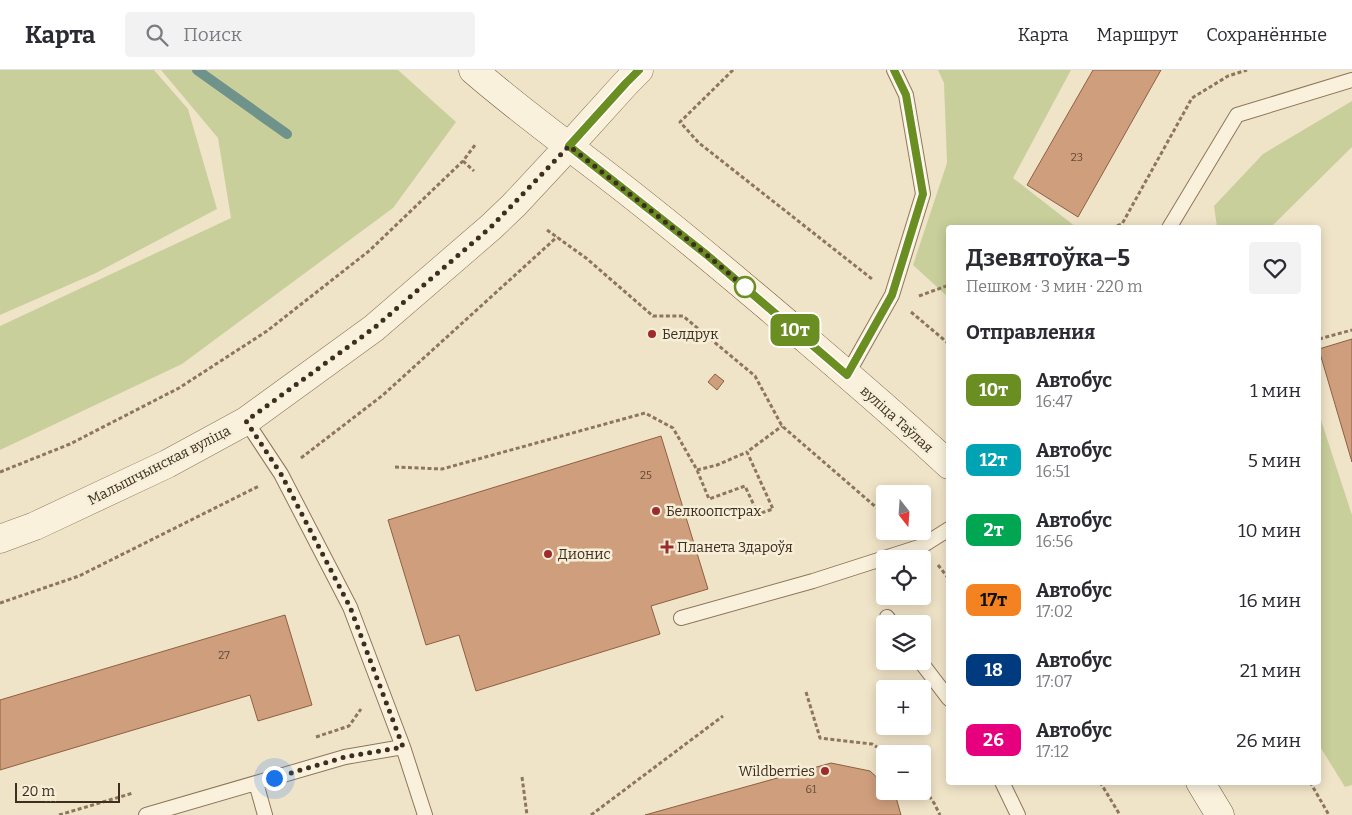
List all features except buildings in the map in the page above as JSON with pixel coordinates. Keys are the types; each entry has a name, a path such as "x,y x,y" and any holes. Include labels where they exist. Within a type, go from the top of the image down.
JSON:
{"street":[{"name":"вуліца Таўлая","path":"473,70 510,102 707,255 946,462"},
{"name":"Малышчынская вуліца","path":"0,539 36,526 167,464 246,421 374,328 491,227 639,70"},
{"path":"1202,785 1220,815"}],"lane":[{"path":"847,375 896,299 923,194 906,95 894,70"},
{"path":"1171,225 1237,115 1352,80"},
{"path":"246,421 281,474 350,607 403,747 425,815"},
{"path":"681,618 813,581 922,546 946,531"},
{"path":"927,670 946,695"},
{"path":"146,815 345,757 403,747"},
{"path":"256,783 265,815"},
{"path":"1003,785 1018,815"}],"path":[{"path":"733,70 680,122 699,143 896,299 946,341"},
{"path":"1119,225 1122,224 1192,98 1228,76 1247,70"},
{"path":"0,472 70,444 179,388 267,331 369,251 462,161 474,145"},
{"path":"462,161 474,171"},
{"path":"547,230 586,258 653,316 683,316 755,376 782,426 876,507"},
{"path":"896,299 946,286"},
{"path":"1321,338 1352,330"},
{"path":"395,467 442,469 645,413 673,428 697,470 709,499 745,486 758,514 773,509 747,452"},
{"path":"697,470 717,465 747,452 782,426"},
{"path":"257,487 261,495"},
{"path":"806,692 820,738 872,744 876,746"},
{"path":"311,738 349,726 362,706"},
{"path":"591,815 724,716"},
{"path":"522,777 526,815"},
{"path":"1102,785 1120,815"},
{"path":"1312,785 1329,815"},
{"path":"59,815 134,792"},
{"path":"931,800 940,815"}],"green space":[{"path":"0,70 154,70 188,109 217,209 96,273 0,315"},
{"path":"161,70 398,70 456,122 393,208 182,364 0,450 0,326 231,218 218,138"},
{"path":"938,70 1071,70 1013,178 1073,225 946,225 946,295 913,265 947,163 944,83"},
{"path":"1352,101 1352,147 1273,225 1217,225 1214,206 1263,154"},
{"path":"1321,420 1352,515 1352,785 1345,787 1321,748"}],"waterway":[{"path":"197,70 287,134"}],"bus line":[{"name":"10т","path":"639,70 569,146 707,255 847,375 892,295 923,194 906,95 894,70"}],"place":[{"name":"Белдрук","path":"652,334"},
{"name":"Белкоопстрах","path":"656,511"},
{"name":"Планета Здароўя","path":"667,547"},
{"name":"Дионис","path":"548,554"},
{"name":"Wildberries","path":"825,771"}],"route":[{"path":"274,778 345,757 403,747 350,607 281,474 246,421 374,328 491,227 569,146 747,289 745,287"}]}
